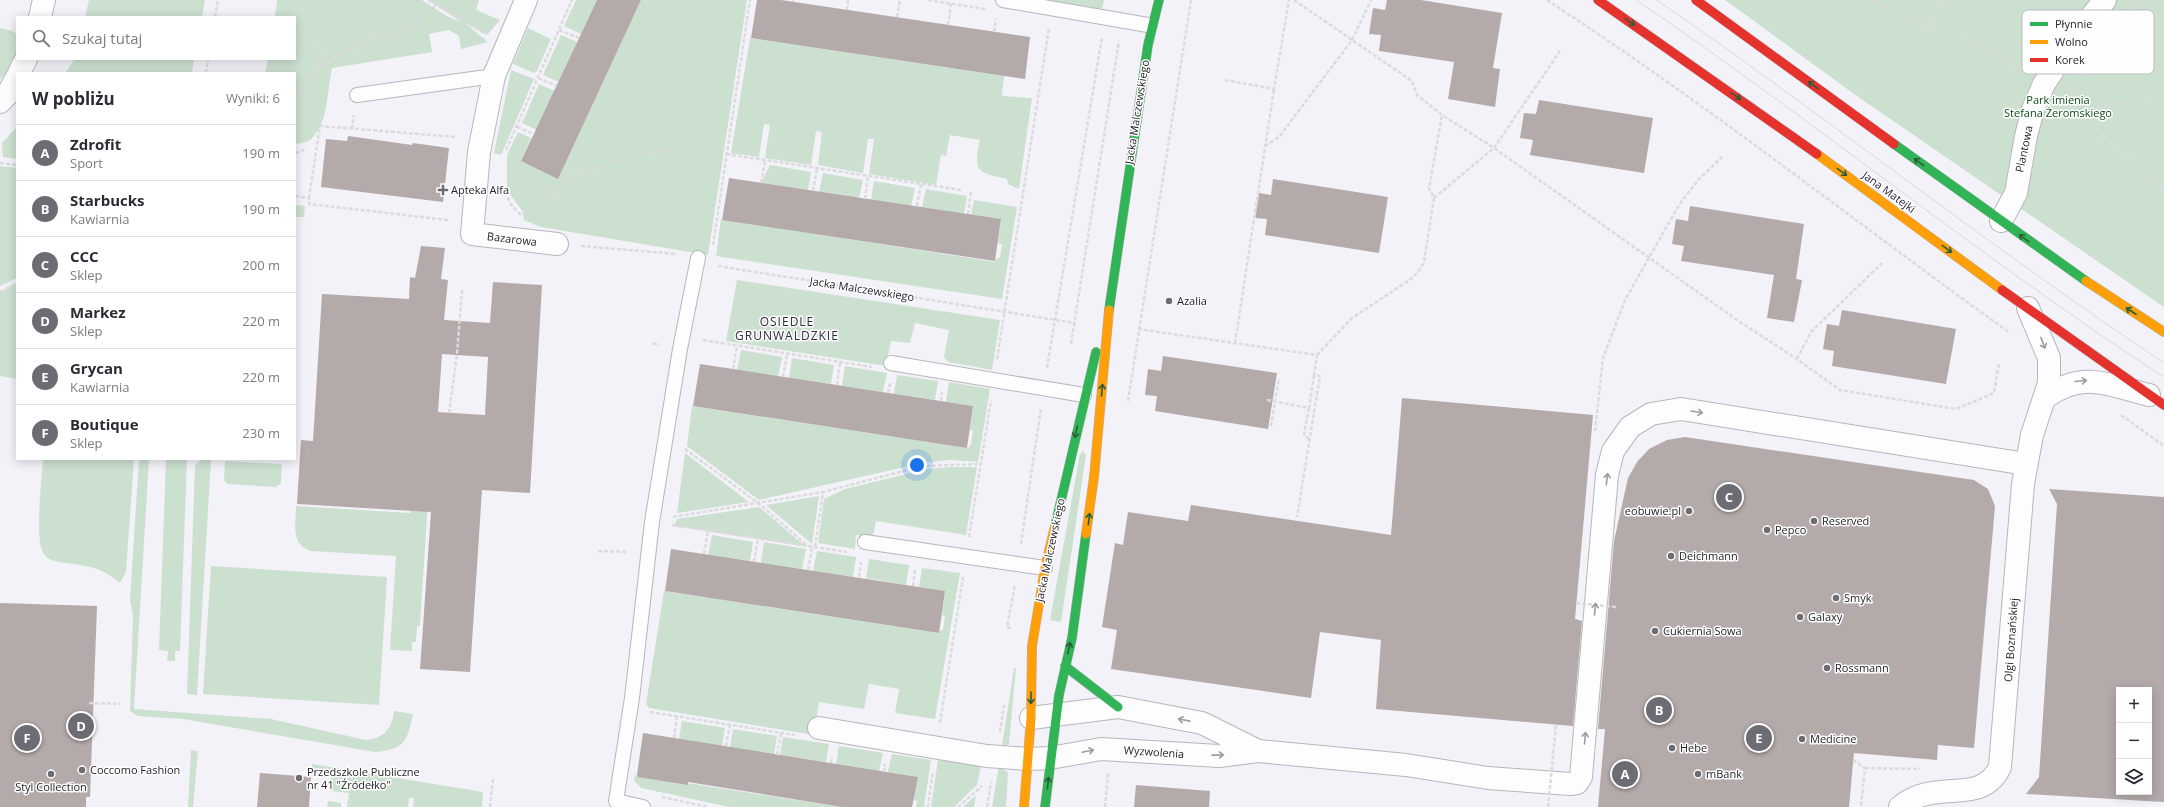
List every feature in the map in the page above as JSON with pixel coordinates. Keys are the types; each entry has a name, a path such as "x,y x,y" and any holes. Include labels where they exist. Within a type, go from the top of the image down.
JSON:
{"street":[{"path":"40,16 44,0"},
{"name":"Bazarowa","path":"526,0 494,76 479,152 472,234 557,244"},
{"name":"Jacka Malczewskiego","path":"1148,44 1149,0"},
{"name":"Jacka Malczewskiego","path":"1045,807 1056,714 1072,638 1093,484 1110,299 1148,44 1159,0"},
{"name":"Jana Matejki","path":"1598,0 1762,114 2157,400"},
{"path":"1696,0 2063,266 2164,332"},
{"name":"Plantowa","path":"2097,10 2105,0"},
{"path":"20,72 26,60"},
{"name":"Plantowa","path":"2001,221 2016,193 2026,136 2033,108 2044,84 2051,74"},
{"path":"0,102 7,95 16,79"},
{"name":"Jacka Malczewskiego","path":"1024,807 1031,718 1032,646 1045,568 1084,395 1110,299"},
{"name":"Olgi Boznańskiej","path":"1900,807 1907,801 1975,798 1986,792 1993,785 2000,767 2026,464 2032,435 2049,383 2048,358 2028,308"},
{"path":"2046,396 2065,384 2084,381 2102,383 2157,400"},
{"path":"1031,718 1118,707 1202,723 1258,751 1406,764 1488,778 1570,784 1577,783 1581,777 1607,475 1613,451 1630,427 1651,414 1681,409 2026,464"},
{"path":"1065,666 1118,707"},
{"name":"Wyzwolenia","path":"819,728 987,756 1028,759 1050,758 1101,749 1220,756 1258,751"}],"lane":[{"path":"1000,6 1052,10 1148,25"},
{"path":"356,95 494,76"},
{"path":"643,807 616,801 632,698 648,553 679,356 698,258"},
{"path":"891,363 1084,395"},
{"path":"864,548 966,556 1045,568"}],"path":[{"path":"215,16 218,0"},
{"path":"296,99 316,69 330,0"},
{"path":"428,0 459,20 507,44"},
{"path":"479,152 504,155 572,0"},
{"path":"750,0 726,154 961,190"},
{"path":"847,10 848,0"},
{"path":"897,17 900,0"},
{"path":"1150,251 1191,0"},
{"path":"1236,343 1265,146 1289,0"},
{"path":"1294,0 1412,81 1416,95 1442,115 1494,148 1740,322 1797,359 1840,390 1956,410 1994,393 1999,363"},
{"path":"1265,146 1279,137 1352,40 1371,0"},
{"path":"1547,0 1743,135 1895,251 2014,336"},
{"path":"1930,25 1942,0"},
{"path":"2131,10 2140,0"},
{"path":"948,25 951,4"},
{"path":"316,69 344,52 410,26 436,5"},
{"path":"994,32 1000,6"},
{"path":"928,807 980,464 1052,10"},
{"path":"1007,627 1018,564 1044,388 1105,18"},
{"path":"559,30 579,38"},
{"path":"1434,198 1494,148 1560,51"},
{"path":"206,72 208,60"},
{"path":"2065,101 2083,74"},
{"path":"538,78 557,86"},
{"path":"1225,80 1274,89"},
{"path":"2078,114 2142,97 2164,87"},
{"path":"1310,441 1304,434 1317,355 1352,318 1411,280 1424,262 1434,198 1429,189 1442,115"},
{"path":"454,221 309,204 309,198 320,126 461,138"},
{"path":"517,127 534,134"},
{"path":"502,182 502,189 512,206 520,215 581,171 654,151 678,148"},
{"path":"296,152 306,149"},
{"path":"1603,358 1624,300 1678,205 1699,179 1722,157"},
{"path":"761,183 766,160"},
{"path":"0,163 16,165"},
{"path":"813,191 817,168"},
{"path":"865,199 868,176"},
{"path":"917,206 920,184"},
{"path":"968,214 972,192"},
{"path":"296,196 309,198"},
{"path":"557,244 673,254"},
{"name":"Jacka Malczewskiego","path":"698,258 709,265 1075,323"},
{"path":"1797,359 1811,332 1882,263"},
{"path":"0,292 16,284"},
{"path":"450,413 457,354 462,290"},
{"path":"1138,329 1317,355"},
{"path":"703,340 890,370 891,363"},
{"path":"733,369 737,346"},
{"path":"783,377 787,354"},
{"path":"836,385 840,362"},
{"path":"1297,517 1320,376 1314,375"},
{"path":"1271,426 1279,378"},
{"path":"1267,400 1309,408"},
{"path":"2115,411 2164,446"},
{"path":"682,447 758,503 812,547"},
{"path":"671,517 823,492 923,466 980,464"},
{"path":"808,570 823,492"},
{"path":"674,526 812,547 864,548 859,578"},
{"path":"704,554 708,531"},
{"path":"754,562 758,539"},
{"path":"598,551 648,553"},
{"path":"913,586 916,563"},
{"path":"1576,603 1616,607"},
{"path":"89,703 120,704"},
{"path":"649,712 796,735"},
{"path":"674,738 677,716"},
{"path":"726,746 730,725"},
{"path":"1548,807 1556,725"},
{"path":"777,755 781,733"},
{"path":"1853,760 1865,768 1924,769"},
{"path":"1861,807 1865,768"},
{"path":"490,807 493,779"},
{"path":"958,807 982,786"},
{"path":"656,796 708,807"}],"green space":[{"path":"89,0 205,0 202,16 85,16"},
{"path":"277,0 422,0 445,15 463,23 428,0 479,0 476,10 500,20 487,35 465,23 488,42 461,49 459,36 449,30 429,34 432,52 332,68 326,106 321,125 309,141 296,144 296,72 265,72 268,60 296,60 296,16 275,16"},
{"path":"576,0 597,0 581,34 564,26"},
{"path":"641,0 747,0 708,255 541,227 524,220 523,212 507,190 507,155 518,132 531,138 521,161 558,178"},
{"path":"1047,0 1104,0 1102,9"},
{"name":"Park imienia Stefana Żeromskiego","path":"1725,0 2164,0 2164,307 1854,94"},
{"path":"0,28 16,33 16,54 9,69 0,80"},
{"path":"528,28 551,39 537,71 534,73 513,64"},
{"path":"561,35 577,42 559,82 543,75"},
{"path":"750,38 1004,76 1002,96 1032,98 1019,189 1008,184 1007,179 989,175 980,169 977,158 980,140 950,135 946,156 941,155 936,185 869,174 874,139 868,139 863,173 818,165 822,132 816,131 811,165 765,158 770,125 764,124 759,157 731,153"},
{"path":"74,60 194,60 192,72 66,72"},
{"path":"511,70 534,79 501,155 494,153"},
{"path":"539,84 555,91 537,130 522,123"},
{"path":"16,128 16,159 3,157 2,143"},
{"path":"770,165 811,172 808,190 761,183"},
{"path":"0,166 16,168 16,278 0,286"},
{"path":"823,173 863,180 859,198 819,192"},
{"path":"874,181 915,188 911,206 871,200"},
{"path":"926,189 967,196 964,214 922,207"},
{"path":"974,200 1017,207 1002,299 716,256 721,219 995,262 997,258 1000,258 1002,244 998,243 1001,220 971,215"},
{"path":"296,205 305,206 304,217 296,217"},
{"path":"737,280 1000,320 992,370 948,362 944,357 949,330 915,323 910,343 891,341 886,366 726,341"},
{"path":"16,284 16,379 0,376 0,292"},
{"path":"741,350 782,357 778,376 737,370"},
{"path":"792,358 834,365 831,384 789,378"},
{"path":"845,366 887,373 883,392 842,386"},
{"path":"897,375 938,381 935,400 894,394"},
{"path":"949,382 990,389 978,462 950,460 923,463 759,500 687,446 692,406 968,448 971,445 973,431 970,430 973,406 946,402"},
{"path":"1083,451 1086,455 1061,622 1050,620 1080,454"},
{"path":"685,453 749,502 677,513"},
{"path":"43,460 134,460 126,572 120,583 101,570 88,566 54,561 44,554 39,536"},
{"path":"139,460 149,460 134,709 271,719 366,740 378,737 386,732 391,723 394,711 413,714 406,738 399,746 393,749 375,752 183,719 138,716 130,711 133,616 130,600"},
{"path":"166,460 187,460 180,651 175,651 175,661 167,661 168,651 159,650"},
{"path":"201,460 211,460 197,695 187,694 195,465"},
{"path":"225,461 282,464 281,483 276,487 227,484 224,480"},
{"path":"977,467 966,535 876,521 873,537 856,535 855,549 818,543 824,499 845,489 927,469"},
{"path":"819,496 812,544 766,505"},
{"path":"411,500 428,501 420,626 417,626 416,642 412,642 412,651 390,650 396,556 311,551 304,548 297,539 295,527 296,506 410,513"},
{"path":"759,507 805,546 674,526 677,519"},
{"path":"712,535 753,542 750,561 708,555"},
{"path":"764,542 806,549 802,569 761,563"},
{"path":"817,551 856,557 853,577 813,571"},
{"path":"869,559 909,565 906,585 866,578"},
{"path":"211,566 387,577 379,705 203,694"},
{"path":"922,568 960,573 935,719 895,713 899,689 869,684 864,709 819,702 814,735 649,708 646,704 664,591 939,633 940,630 943,630 945,616 942,615 945,591 919,587"},
{"path":"1014,668 1016,668 1009,744 1001,752"},
{"path":"682,721 725,728 722,746 679,739"},
{"path":"733,729 777,736 774,754 730,747"},
{"path":"783,737 829,744 826,762 780,755"},
{"path":"839,746 883,753 879,771 836,764"},
{"path":"191,750 198,751 193,807 188,807"},
{"path":"892,754 931,760 924,807 916,807 917,801 913,800 917,777 888,772"},
{"path":"938,760 981,766 977,785 954,807 931,807"},
{"path":"312,764 483,792 482,807 413,807 414,798 409,798 408,807 347,807 349,793 330,791 331,776 312,774"},
{"path":"999,765 1008,773 1006,807 992,807"},
{"path":"635,775 842,807 729,807 641,788 634,780"},
{"path":"976,795 974,807 963,807"},
{"path":"328,801 341,803 341,807 327,807"}],"building":[{"path":"597,0 641,0 558,179 521,161"},
{"path":"757,0 781,0 1030,37 1025,79 751,38"},
{"path":"1387,0 1421,0 1502,13 1493,68 1500,69 1495,107 1448,99 1454,62 1379,51 1381,35 1369,34 1373,8 1385,10"},
{"path":"1539,100 1653,118 1644,173 1530,155 1533,140 1520,138 1524,113 1536,114"},
{"path":"348,136 412,145 413,143 449,148 443,202 321,187 326,139 347,141"},
{"path":"729,178 1001,219 995,261 722,220"},
{"path":"1273,179 1388,197 1379,253 1265,235 1267,219 1255,218 1259,193 1271,195"},
{"path":"1690,206 1804,224 1796,279 1802,280 1794,322 1767,318 1774,275 1681,261 1684,246 1672,244 1676,219 1688,221"},
{"path":"421,246 445,248 441,279 448,280 444,320 490,323 493,282 542,285 530,493 482,490 470,672 420,669 431,512 297,504 301,440 313,441 322,294 409,299 410,277 415,278","holes":["442,354 488,357 485,415 438,412"]},
{"path":"1842,310 1956,329 1946,384 1832,366 1834,351 1823,349 1827,324 1839,326"},
{"path":"1163,356 1277,373 1268,429 1155,411 1157,396 1145,395 1148,369 1161,371"},
{"path":"700,364 973,406 967,448 693,406"},
{"path":"1402,398 1593,415 1575,619 1582,621 1573,726 1376,709 1381,640 1320,632 1311,698 1111,669 1117,630 1102,627 1115,543 1123,545 1128,512 1188,521 1191,505 1391,535"},
{"name":"Galaxy","path":"1685,437 1974,480 1988,489 1995,506 1974,748 1938,745 1937,760 1854,753 1849,807 1598,807 1605,729 1598,729 1614,541 1628,478 1637,462 1649,449 1667,440"},
{"path":"2049,489 2164,497 2164,802 2026,794 2039,777 2057,504"},
{"path":"671,549 945,591 939,633 665,591"},
{"path":"0,603 97,606 90,797 86,797 86,807 0,807"},
{"path":"643,733 918,777 912,807 842,807 688,782 688,785 638,777 637,775"},
{"path":"260,773 311,777 309,807 257,807"},
{"path":"1136,785 1210,791 1209,807 1134,807"}],"tram line":[{"path":"1636,0 1703,46 2030,286 2164,377"},
{"path":"1657,0 1784,90 1973,229 2164,363"}],"traffic: fast":[{"path":"1109,310 1148,45 1159,0"},
{"path":"1894,144 2086,281"},
{"path":"1055,526 1096,352"},
{"path":"1045,807 1059,695 1072,638 1086,534"},
{"path":"1065,666 1118,707"}],"traffic: slow":[{"path":"1817,154 2002,290"},
{"path":"2086,281 2164,332"},
{"path":"1086,534 1094,477 1109,310"},
{"path":"1024,807 1031,718 1032,646 1045,568 1055,526"}],"traffic: jam":[{"path":"1598,0 1817,154"},
{"path":"1696,0 1894,144"},
{"path":"2002,290 2164,405"}],"place":[{"name":"Apteka Alfa","path":"443,190"},
{"name":"Azalia","path":"1169,301"},
{"name":"CCC","path":"1729,497"},
{"name":"eobuwie.pl","path":"1689,511"},
{"name":"Reserved","path":"1814,521"},
{"name":"Pepco","path":"1767,530"},
{"name":"Deichmann","path":"1671,556"},
{"name":"Smyk","path":"1836,598"},
{"name":"Galaxy","path":"1800,617"},
{"name":"Cukiernia Sowa","path":"1655,631"},
{"name":"Rossmann","path":"1827,668"},
{"name":"Starbucks","path":"1659,710"},
{"name":"Markez","path":"81,726"},
{"name":"Boutique","path":"27,738"},
{"name":"Grycan","path":"1759,738"},
{"name":"Medicine","path":"1802,739"},
{"name":"Hebe","path":"1672,748"},
{"name":"Coccomo Fashion","path":"82,770"},
{"name":"Styl Collection","path":"51,774"},
{"name":"Zdrofit","path":"1625,774"},
{"name":"mBank","path":"1698,774"},
{"name":"Przedszkole Publiczne nr 41 \"Źródełko\"","path":"299,778"}],"district":[{"name":"OSIEDLE GRUNWALDZKIE","path":"787,329"}]}
